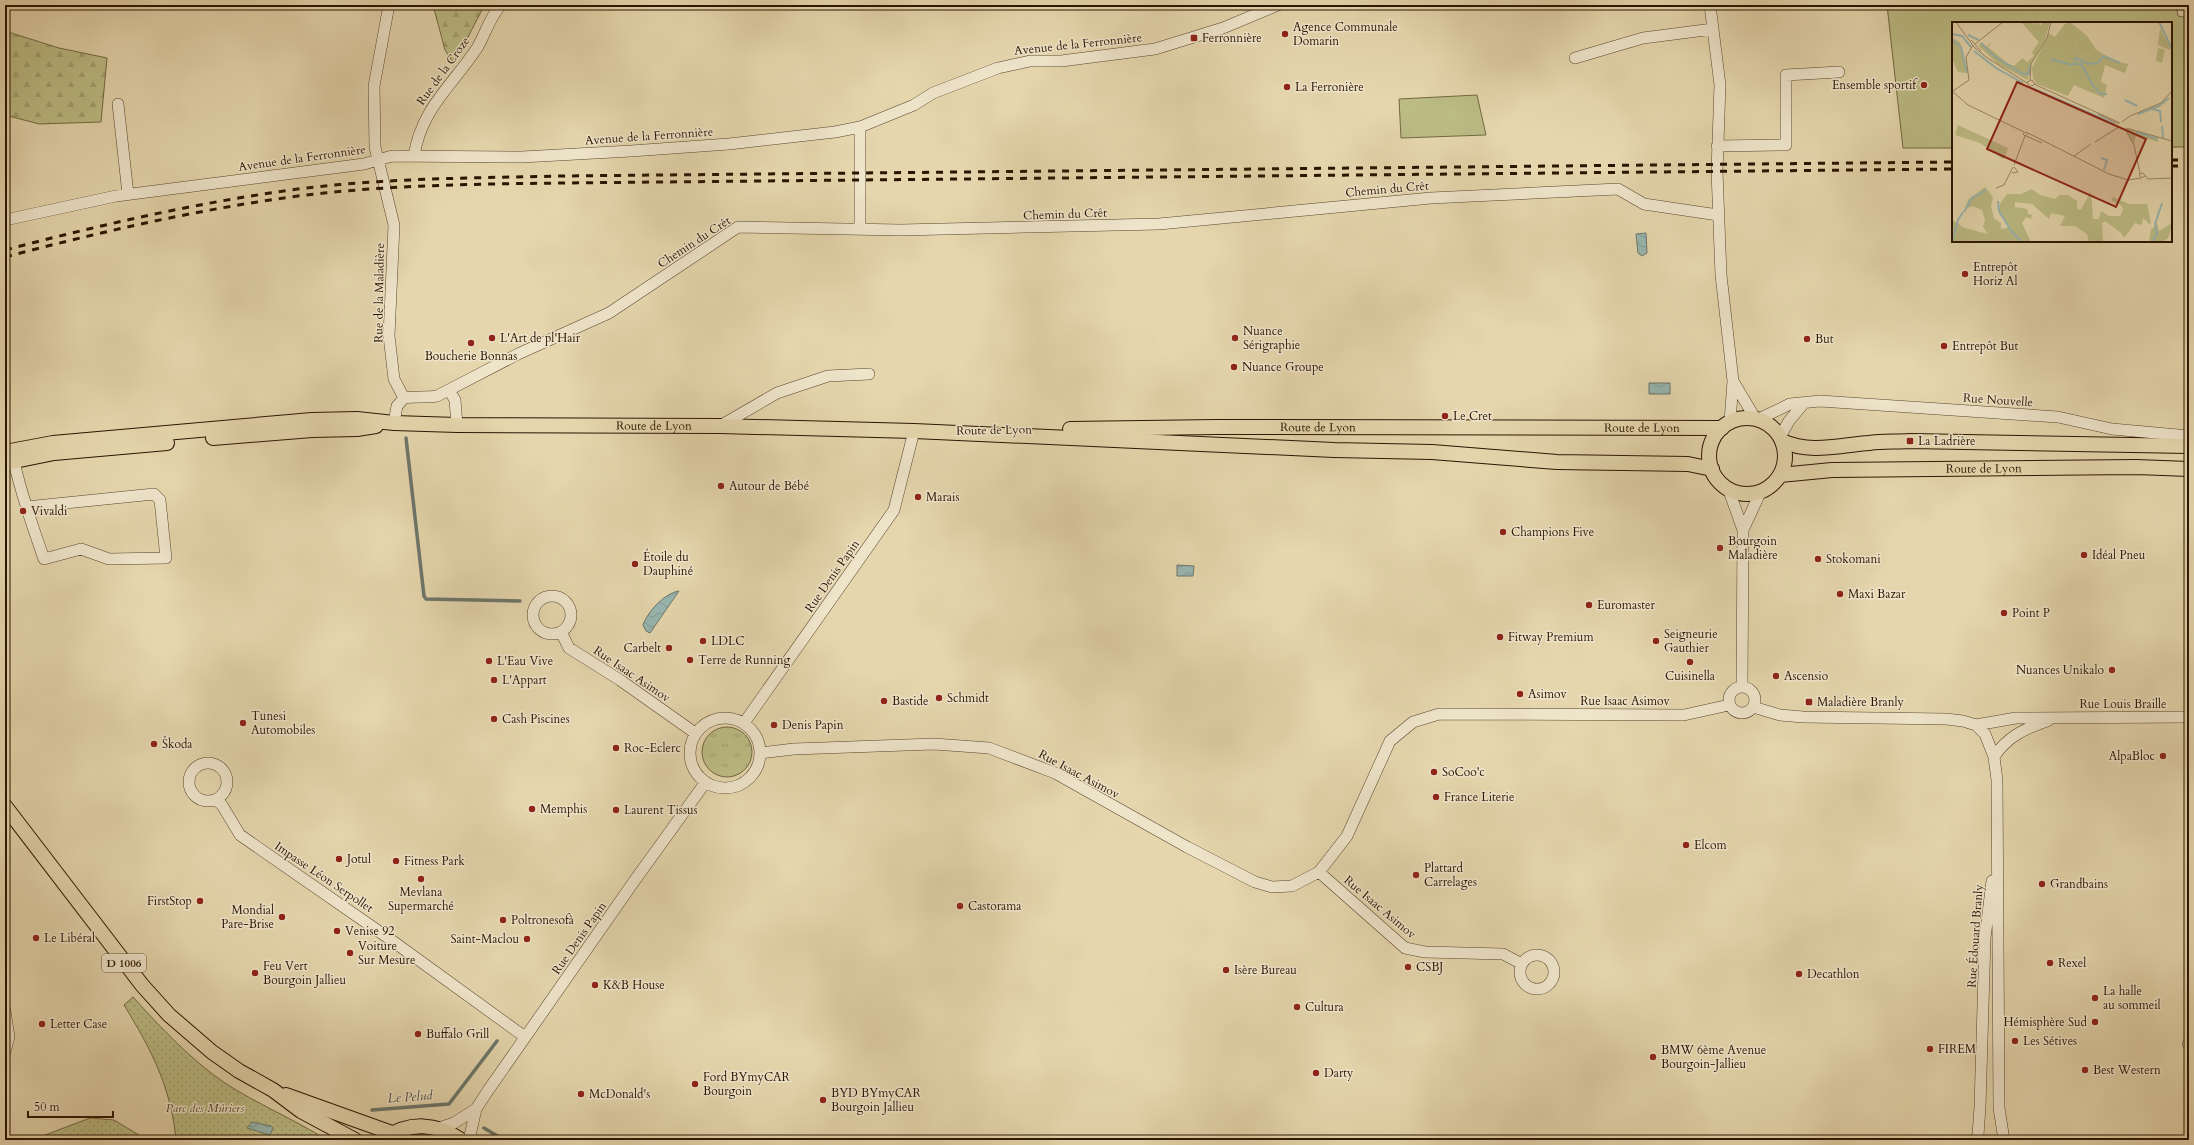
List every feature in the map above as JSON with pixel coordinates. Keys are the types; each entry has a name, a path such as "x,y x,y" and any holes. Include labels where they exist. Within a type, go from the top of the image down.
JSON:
{"main road":[{"path":"1781,439 1785,453 1784,464 1780,475 1768,487 1761,491 1744,493 1728,488 1718,480 1712,469 1710,447 1715,436 1726,425 1742,418 1757,419 1771,426 1781,439 1792,446 1816,448 1871,442 1910,441 2189,446"},
{"name":"Route de Lyon","path":"8,459 53,442 312,420 357,419 394,423 457,425 720,426 914,431 1334,450 1432,452 1557,462 1688,464 1712,469"},
{"name":"Route de Lyon","path":"914,431 1216,427 1726,425"},
{"name":"Route de Lyon","path":"1780,475 1832,470 2136,466 2189,469"},
{"name":"D 1006","path":"5,806 142,985 169,1015 212,1052 239,1071 272,1090 301,1112 356,1140"},
{"name":"D 1006","path":"272,1090 387,1137"},
{"path":"387,1137 407,1127 417,1126 439,1128 461,1140"}],"street":[{"name":"Rue de la Maladière","path":"389,5 374,86 375,147 394,225 389,336 394,379 404,398"},
{"name":"Rue de la Croze","path":"414,156 417,137 427,115 477,48 501,5"},
{"name":"Avenue de la Ferronnière","path":"5,220 128,194 364,164 392,156 522,157 682,148 835,132 860,126 914,105 933,93 998,68 1030,61 1061,61 1156,48 1216,31 1278,5"},
{"path":"1710,5 1720,85 1717,146 1721,274 1733,381 1726,425"},
{"path":"1575,58 1643,38 1713,30"},
{"path":"1717,146 1786,145 1786,75 1839,72"},
{"path":"118,104 128,194"},
{"path":"860,126 860,229"},
{"name":"Chemin du Crêt","path":"404,398 423,398 449,390 518,354 609,313 738,227 860,229 1159,224 1431,198 1618,189 1644,204 1718,215"},
{"path":"720,426 777,393 828,376 870,374"},
{"path":"1733,381 1757,419"},
{"path":"449,390 454,400 457,425"},
{"path":"394,423 396,406 404,398"},
{"name":"Rue Nouvelle","path":"1757,419 1786,406 1820,401 2058,417 2112,429 2189,436"},
{"path":"1781,439 1792,416 1804,403"},
{"name":"Rue Denis Papin","path":"744,723 894,510 914,431"},
{"path":"8,459 44,559 81,549 109,559 166,558 160,500 154,494 26,507"},
{"path":"1728,488 1743,530 1742,686"},
{"path":"1743,530 1761,491"},
{"name":"Rue Isaac Asimov","path":"561,632 569,648 620,680 695,733"},
{"path":"1742,686 1752,692 1755,700 1753,707 1747,713 1738,713 1729,705 1731,692 1742,686"},
{"name":"Rue Isaac Asimov","path":"760,753 794,749 934,744 989,748 1055,773 1187,847 1255,882 1272,887 1292,886 1319,872 1347,836 1390,741 1412,722 1439,714 1684,715 1729,705"},
{"path":"1753,707 1780,716 1946,719 1976,725"},
{"name":"Rue Louis Braille","path":"1994,757 2000,747 2010,738 2025,729 2057,717"},
{"name":"Rue Louis Braille","path":"1976,725 2016,718 2189,717"},
{"path":"718,718 731,718 744,723 753,731 758,742 760,753 758,765 752,775 744,782 733,787 721,788 705,783 693,768 690,756 690,744 695,733 705,724 718,718"},
{"name":"Rue Édouard Branly","path":"1976,725 1988,740 1994,757 1997,780 1999,1108 2004,1140"},
{"name":"Rue Édouard Branly","path":"1975,1140 1978,1135 1980,1107 1985,938 1990,908 1997,780"},
{"name":"Rue Denis Papin","path":"469,1140 476,1109 525,1037 705,783"},
{"name":"Impasse Léon Serpollet","path":"216,800 222,804 240,835 387,937 525,1037"},
{"name":"Rue Isaac Asimov","path":"1319,872 1405,948 1425,952 1503,954 1522,964"},
{"path":"5,1011 9,1037 5,1052"},
{"name":"Rue Denis Papin","path":"439,1128 454,1123 476,1109"}],"green space":[{"path":"433,5 482,5 483,8 454,64 445,50"},
{"name":"Ensemble sportif","path":"1887,5 2152,5 2177,10 2178,16 2189,18 2189,147 2172,147 2172,22 1952,22 1952,148 1903,148"},
{"path":"5,31 59,48 107,58 101,122 39,124 5,115"},
{"path":"1477,95 1486,135 1401,138 1399,99"},
{"path":"722,727 732,727 745,734 752,747 752,757 745,770 732,777 722,777 713,773 706,766 702,757 702,747 706,738 713,731"},
{"name":"Parc des Mûriers","path":"133,997 176,1043 212,1074 237,1091 302,1125 327,1140 176,1140 170,1103 158,1069 143,1037 124,1005"},
{"name":"Parc des Mûriers","path":"90,1118 114,1120 147,1140 32,1140"},
{"path":"427,1134 446,1140 400,1140 410,1135"}],"water":[{"path":"1646,233 1647,253 1642,256 1638,253 1636,234"},
{"path":"1649,383 1670,383 1670,394 1649,394"},
{"path":"1177,565 1194,566 1193,576 1177,576"},
{"path":"679,591 650,633 646,631 643,625 653,609 668,595"},
{"path":"252,1122 271,1126 273,1128 270,1135 247,1128"}],"waterway":[{"path":"406,438 424,596 426,599 520,601"},
{"name":"Le Pelud","path":"372,1110 449,1104 497,1041"},
{"name":"Le Pelud","path":"484,1128 504,1140"}],"railway":[{"path":"2172,160 2189,160"},
{"path":"5,250 117,222 192,206 306,188 402,180 562,176 1952,162"},
{"path":"2172,166 2189,166"},
{"path":"5,257 117,229 192,213 306,195 402,187 562,183 1952,169"}],"place":[{"name":"Agence Communale Domarin","path":"1285,34"},
{"name":"Ferronnière","path":"1194,38"},
{"name":"Ensemble sportif","path":"1924,85"},
{"name":"La Ferronière","path":"1287,87"},
{"name":"Entrepôt Horiz Al","path":"1965,274"},
{"name":"L'Art de pl'Hair","path":"492,338"},
{"name":"Nuance Sérigraphie","path":"1235,338"},
{"name":"But","path":"1807,339"},
{"name":"Boucherie Bonnas","path":"471,343"},
{"name":"Entrepôt But","path":"1944,346"},
{"name":"Nuance Groupe","path":"1234,367"},
{"name":"Le Cret","path":"1445,416"},
{"name":"La Ladrière","path":"1910,441"},
{"name":"Autour de Bébé","path":"721,486"},
{"name":"Marais","path":"918,497"},
{"name":"Vivaldi","path":"23,511"},
{"name":"Champions Five","path":"1503,532"},
{"name":"Bourgoin Maladière","path":"1720,548"},
{"name":"Idéal Pneu","path":"2084,555"},
{"name":"Stokomani","path":"1818,559"},
{"name":"Étoile du Dauphiné","path":"635,564"},
{"name":"Maxi Bazar","path":"1840,594"},
{"name":"Euromaster","path":"1589,605"},
{"name":"Point P","path":"2004,613"},
{"name":"Fitway Premium","path":"1500,637"},
{"name":"LDLC","path":"703,641"},
{"name":"Seigneurie Gauthier","path":"1656,641"},
{"name":"Carbelt","path":"669,648"},
{"name":"Terre de Running","path":"690,660"},
{"name":"L'Eau Vive","path":"489,661"},
{"name":"Cuisinella","path":"1690,662"},
{"name":"Nuances Unikalo","path":"2112,670"},
{"name":"Ascensio","path":"1776,676"},
{"name":"L'Appart","path":"494,680"},
{"name":"Asimov","path":"1520,694"},
{"name":"Schmidt","path":"939,698"},
{"name":"Bastide","path":"884,701"},
{"name":"Maladière Branly","path":"1809,702"},
{"name":"Cash Piscines","path":"494,719"},
{"name":"Tunesi Automobiles","path":"243,723"},
{"name":"Denis Papin","path":"774,725"},
{"name":"Škoda","path":"154,744"},
{"name":"Roc-Eclerc","path":"616,748"},
{"name":"AlpaBloc","path":"2163,756"},
{"name":"SoCoo'c","path":"1434,772"},
{"name":"France Literie","path":"1436,797"},
{"name":"Memphis","path":"532,809"},
{"name":"Laurent Tissus","path":"616,810"},
{"name":"Elcom","path":"1686,845"},
{"name":"Jotul","path":"339,859"},
{"name":"Fitness Park","path":"396,861"},
{"name":"Plattard Carrelages","path":"1416,875"},
{"name":"Mevlana Supermarché","path":"421,879"},
{"name":"Grandbains","path":"2042,884"},
{"name":"FirstStop","path":"200,901"},
{"name":"Castorama","path":"960,906"},
{"name":"Mondial Pare-Brise","path":"282,917"},
{"name":"Poltronesofà","path":"503,920"},
{"name":"Venise 92","path":"337,931"},
{"name":"Le Libéral","path":"36,938"},
{"name":"Saint-Maclou","path":"527,939"},
{"name":"Voiture Sur Mesure","path":"350,953"},
{"name":"Rexel","path":"2050,963"},
{"name":"CSBJ","path":"1408,967"},
{"name":"Isère Bureau","path":"1226,970"},
{"name":"Feu Vert Bourgoin Jallieu","path":"255,973"},
{"name":"Decathlon","path":"1799,974"},
{"name":"K&B House","path":"595,985"},
{"name":"La halle au sommeil","path":"2095,998"},
{"name":"Cultura","path":"1297,1007"},
{"name":"Hémisphère Sud","path":"2095,1022"},
{"name":"Letter Case","path":"42,1024"},
{"name":"Buffalo Grill","path":"418,1034"},
{"name":"Les Sétives","path":"2015,1041"},
{"name":"FIREM","path":"1930,1049"},
{"name":"BMW 6ème Avenue Bourgoin-Jallieu","path":"1653,1057"},
{"name":"Best Western","path":"2085,1070"},
{"name":"Darty","path":"1316,1073"},
{"name":"Ford BYmyCAR Bourgoin","path":"695,1084"},
{"name":"McDonald's","path":"581,1094"},
{"name":"BYD BYmyCAR Bourgoin Jallieu","path":"823,1100"}]}
